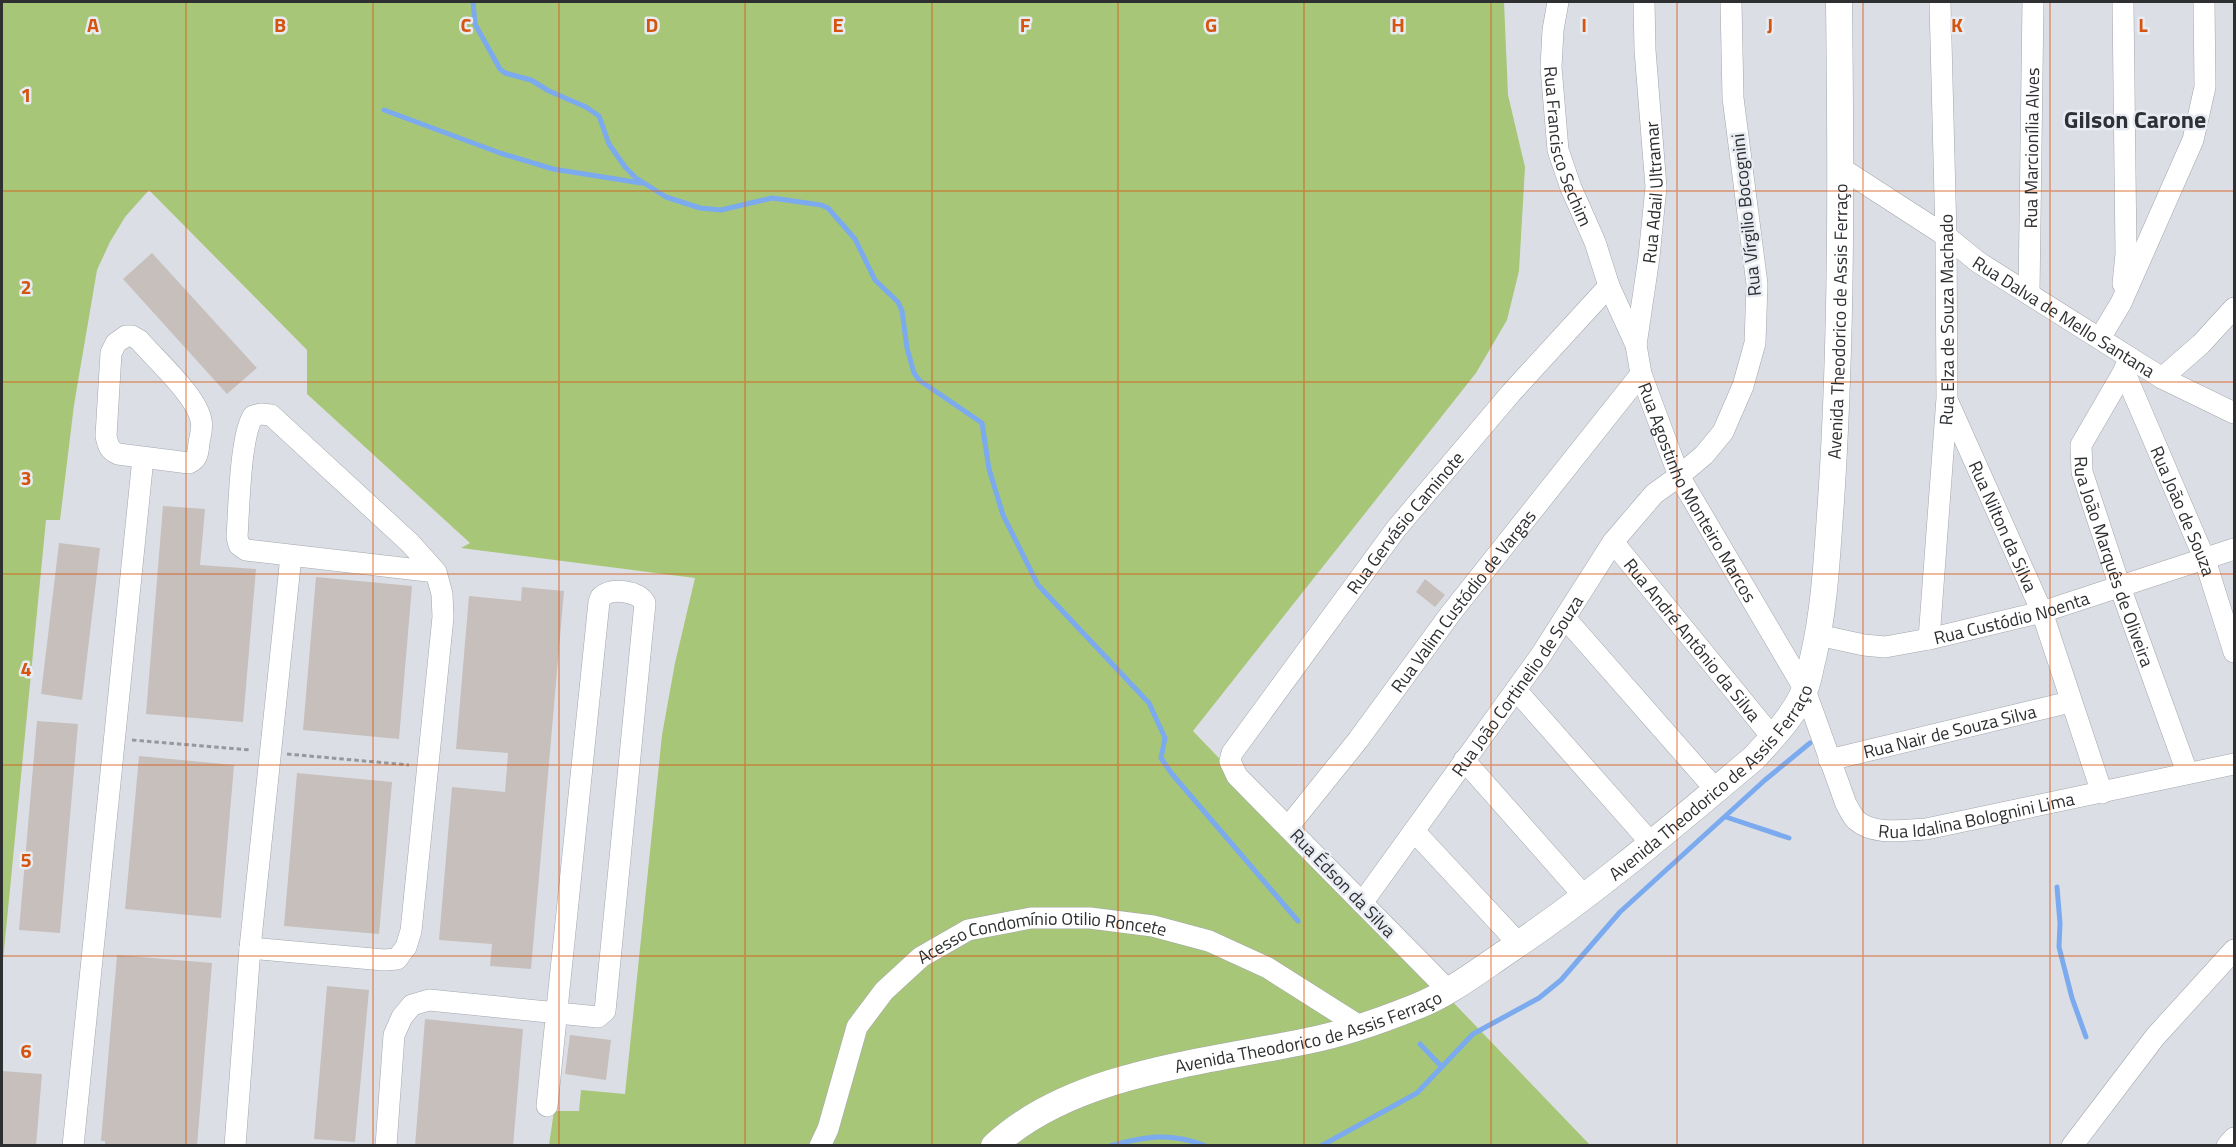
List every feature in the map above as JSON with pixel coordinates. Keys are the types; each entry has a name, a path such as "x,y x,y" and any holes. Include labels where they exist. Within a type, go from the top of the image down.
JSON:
{"street":[{"name":"Rua Francisco Sechim","path":"1558,2 1553,30 1551,67 1558,150 1571,188 1595,242 1609,286"},
{"name":"Rua Adail Ultramar","path":"1636,345 1649,257 1656,187 1645,50 1644,2"},
{"name":"Rua Vírgilio Bocognini","path":"1679,476 1704,455 1723,432 1743,386 1755,343 1757,285 1733,98 1731,2"},
{"name":"Avenida Theodorico de Assis Ferraço","path":"993,1146 1007,1133 1052,1104 1119,1081 1234,1054 1309,1041 1361,1027 1418,1006 1449,991 1585,897 1754,758 1773,738 1805,690 1824,598 1834,445 1841,168 1839,2"},
{"name":"Rua Elza de Souza Machado","path":"1929,639 1947,398 1946,236 1940,2"},
{"name":"Rua Marcionília Alves","path":"2029,294 2033,2"},
{"path":"2121,303 2126,254 2123,2"},
{"path":"2100,338 2121,303 2193,140 2205,87 2204,2"},
{"name":"Rua Dalva de Mello Santana","path":"1841,168 1946,236 1978,262 2100,338 2127,364 2235,413"},
{"name":"Rua Agostinho Monteiro Marcos","path":"1609,286 1636,345 1641,374 1679,476 1805,690"},
{"name":"Rua Gervásio Caminote","path":"1236,776 1230,761 1232,753 1396,529 1511,393 1609,286"},
{"path":"2162,378 2201,344 2235,308"},
{"path":"126,336 139,340 191,398 202,423 198,454 189,463 143,458 112,452 106,436 111,353 117,343 126,336"},
{"name":"Rua João de Souza","path":"2127,364 2205,560 2235,652"},
{"name":"Rua João Marquês de Oliveira","path":"2127,364 2081,445 2082,472 2120,587 2187,772"},
{"name":"Rua Valim Custódio de Vargas","path":"1288,827 1358,740 1452,613 1641,374"},
{"name":"Rua Nilton da Silva","path":"1947,398 2042,612 2070,702 2102,792"},
{"path":"250,948 384,960 397,959 406,947 411,931 443,617 442,594 436,572 410,543 271,415 253,416 247,426 237,537 239,545 246,550 436,572"},
{"path":"73,1146 143,458"},
{"name":"Rua João Cortinelio de Souza","path":"1362,903 1516,690 1613,542 1654,494 1679,476"},
{"name":"Rua André Antônio da Silva","path":"1613,542 1773,738"},
{"name":"Rua Custódio Noenta","path":"1818,635 1885,647 1929,639 2042,612 2235,549"},
{"path":"235,1146 250,948 291,556"},
{"path":"386,1146 394,1035 402,1017 412,1005 429,1000 557,1013 598,1017 605,1011 645,603 639,596 633,594 610,592 601,597 599,602 557,1013 548,1106"},
{"path":"1565,618 1716,790"},
{"path":"1516,690 1651,843"},
{"name":"Rua Idalina Bolognini Lima","path":"1805,690 1846,804 1856,820 1872,829 1895,831 1926,829 2187,772 2235,764"},
{"name":"Rua Nair de Souza Silva","path":"1829,760 2070,702"},
{"path":"1464,760 1585,897"},
{"name":"Rua Édson da Silva","path":"1236,776 1449,991"},
{"path":"1414,831 1519,944"},
{"name":"Acesso Condomínio Otilio Roncete","path":"820,1146 828,1129 857,1027 884,991 921,957 968,930 1031,918 1090,918 1153,926 1209,941 1268,969 1361,1027"},
{"path":"2072,1146 2155,1037 2235,950"},
{"path":"2227,1146 2235,1138"}],"green space":[{"path":"2,2 1504,2 1508,95 1525,167 1519,271 1507,320 1476,373 1193,731 1590,1145 549,1145 554,1111 579,1111 581,1090 625,1094 662,735 675,663 695,578 461,548 470,543 307,394 307,350 149,190 125,217 97,270 74,405 60,520 46,520 2,971"}],"building":[{"path":"152,253 257,368 227,394 123,279"},
{"path":"163,506 205,509 200,565 256,569 243,722 146,714"},
{"path":"59,543 100,548 82,700 41,694"},
{"path":"316,577 412,586 399,739 303,730"},
{"path":"1425,579 1445,595 1435,607 1416,592"},
{"path":"522,587 564,591 531,969 490,966 492,944 439,940 452,787 505,792 508,753 456,749 469,596 521,601"},
{"path":"37,721 78,724 60,933 19,930"},
{"path":"139,756 234,765 221,918 125,909"},
{"path":"297,773 392,782 379,934 284,926"},
{"path":"117,955 212,963 197,1146 105,1146 105,1141 101,1141"},
{"path":"327,986 369,990 355,1142 314,1139"},
{"path":"425,1019 523,1029 513,1146 415,1146"},
{"path":"570,1035 611,1040 606,1080 565,1074"},
{"path":"2,1071 42,1074 36,1146 2,1146"}],"waterway":[{"path":"473,2 475,24 500,69 505,73 531,80 549,91 586,107 599,116 609,144 625,167 636,178 666,197 700,208 721,210 772,198 828,208 855,239 875,280 898,302 902,311 907,348 914,373 919,380 982,423 989,469 1003,515 1038,585 1149,703 1165,738 1161,758 1172,774 1298,921"},
{"path":"384,110 500,153 553,169 641,183"},
{"path":"1321,1146 1417,1093 1473,1034 1539,998 1561,980 1620,912 1765,780 1810,743"},
{"path":"1726,817 1789,838"},
{"path":"2057,887 2059,947 2072,998 2086,1037"},
{"path":"1420,1044 1441,1066"},
{"path":"1110,1146 1158,1137 1181,1139 1206,1146"}],"district":[{"name":"Gilson Carone","path":"2135,119"}]}
